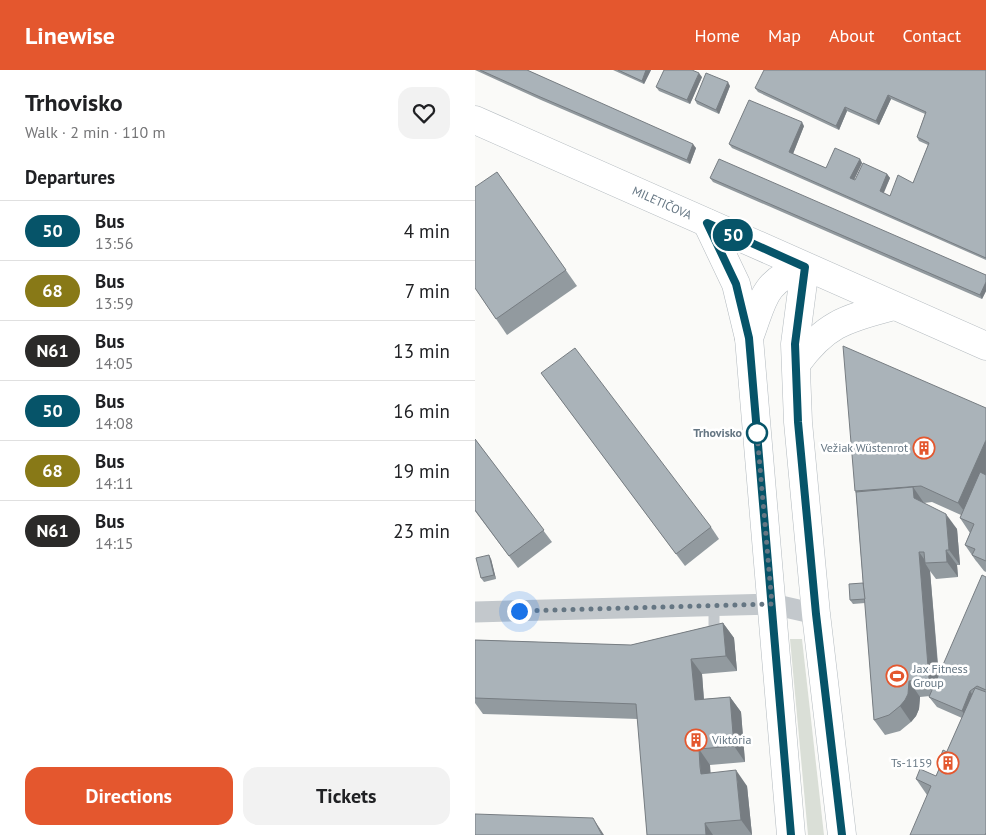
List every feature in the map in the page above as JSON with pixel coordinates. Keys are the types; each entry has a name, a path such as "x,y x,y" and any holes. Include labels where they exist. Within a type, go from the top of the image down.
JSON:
{"street":[{"name":"MILETIČOVA","path":"475,120 986,346"},
{"path":"707,223 736,284 749,338 791,835"},
{"path":"749,338 768,289 783,276 805,267 795,344 798,422 816,614 842,835"},
{"path":"797,364 818,338 837,324 844,320 894,306"},
{"path":"475,612 772,604 816,614"}],"lane":[{"path":"714,639 715,605"}],"shaded area":[{"path":"790,639 802,639 824,835 808,835"}],"building":[{"path":"480,70 527,70 693,144 687,160 538,96"},
{"path":"618,70 646,70 642,81"},
{"path":"664,70 692,70 699,73 687,100 656,87"},
{"path":"764,70 986,70 986,258 729,144 749,100 802,122 789,152 826,168 835,148 860,159 850,178 855,180 863,163 887,174 880,191 890,196 898,175 913,183 929,143 917,137 926,112 888,95 876,121 845,107 836,126 755,88"},
{"path":"706,73 728,82 716,110 695,100"},
{"path":"719,159 986,275 986,282 980,295 710,178"},
{"path":"497,172 566,270 496,319 475,288 475,187"},
{"name":"Vežiak Wüstenrot","path":"843,346 986,408 986,440 958,503 921,486 855,491"},
{"path":"575,348 711,527 676,554 541,373"},
{"path":"475,439 544,530 509,556 475,510"},
{"path":"980,472 986,475 986,561 972,555 975,549 965,545 974,524 960,518"},
{"path":"913,487 914,498 946,514 949,550 946,550 947,562 925,563 924,552 919,552 929,679 909,681 908,694 900,706 889,715 874,720 856,492"},
{"path":"489,555 494,575 481,578 476,558"},
{"path":"982,575 986,577 986,690 977,686 970,691 962,711 929,697"},
{"path":"863,583 865,599 850,600 849,584"},
{"name":"Viktória","path":"723,623 726,656 691,659 695,700 730,697 734,746 699,749 700,767 701,774 736,770 741,820 705,823 706,835 647,835 636,704 475,698 475,640 631,645"},
{"path":"975,688 986,692 986,833 985,835 910,835 931,786 916,779 920,769 936,776"},
{"path":"943,750 947,752 941,765 938,763"},
{"path":"475,814 593,818 602,835 475,835"}],"bus line":[{"name":"50","path":"791,835 749,338 736,284 707,223 805,267 795,344 798,422 816,614 842,835"}],"place":[{"name":"Trhovisko","path":"757,433"},
{"name":"Vežiak Wüstenrot","path":"924,448"},
{"name":"Jax Fitness Group","path":"897,676"},
{"name":"Viktória","path":"696,740"},
{"name":"Ts-1159","path":"948,763"}],"route":[{"path":"519,611 772,604 757,433"}]}
